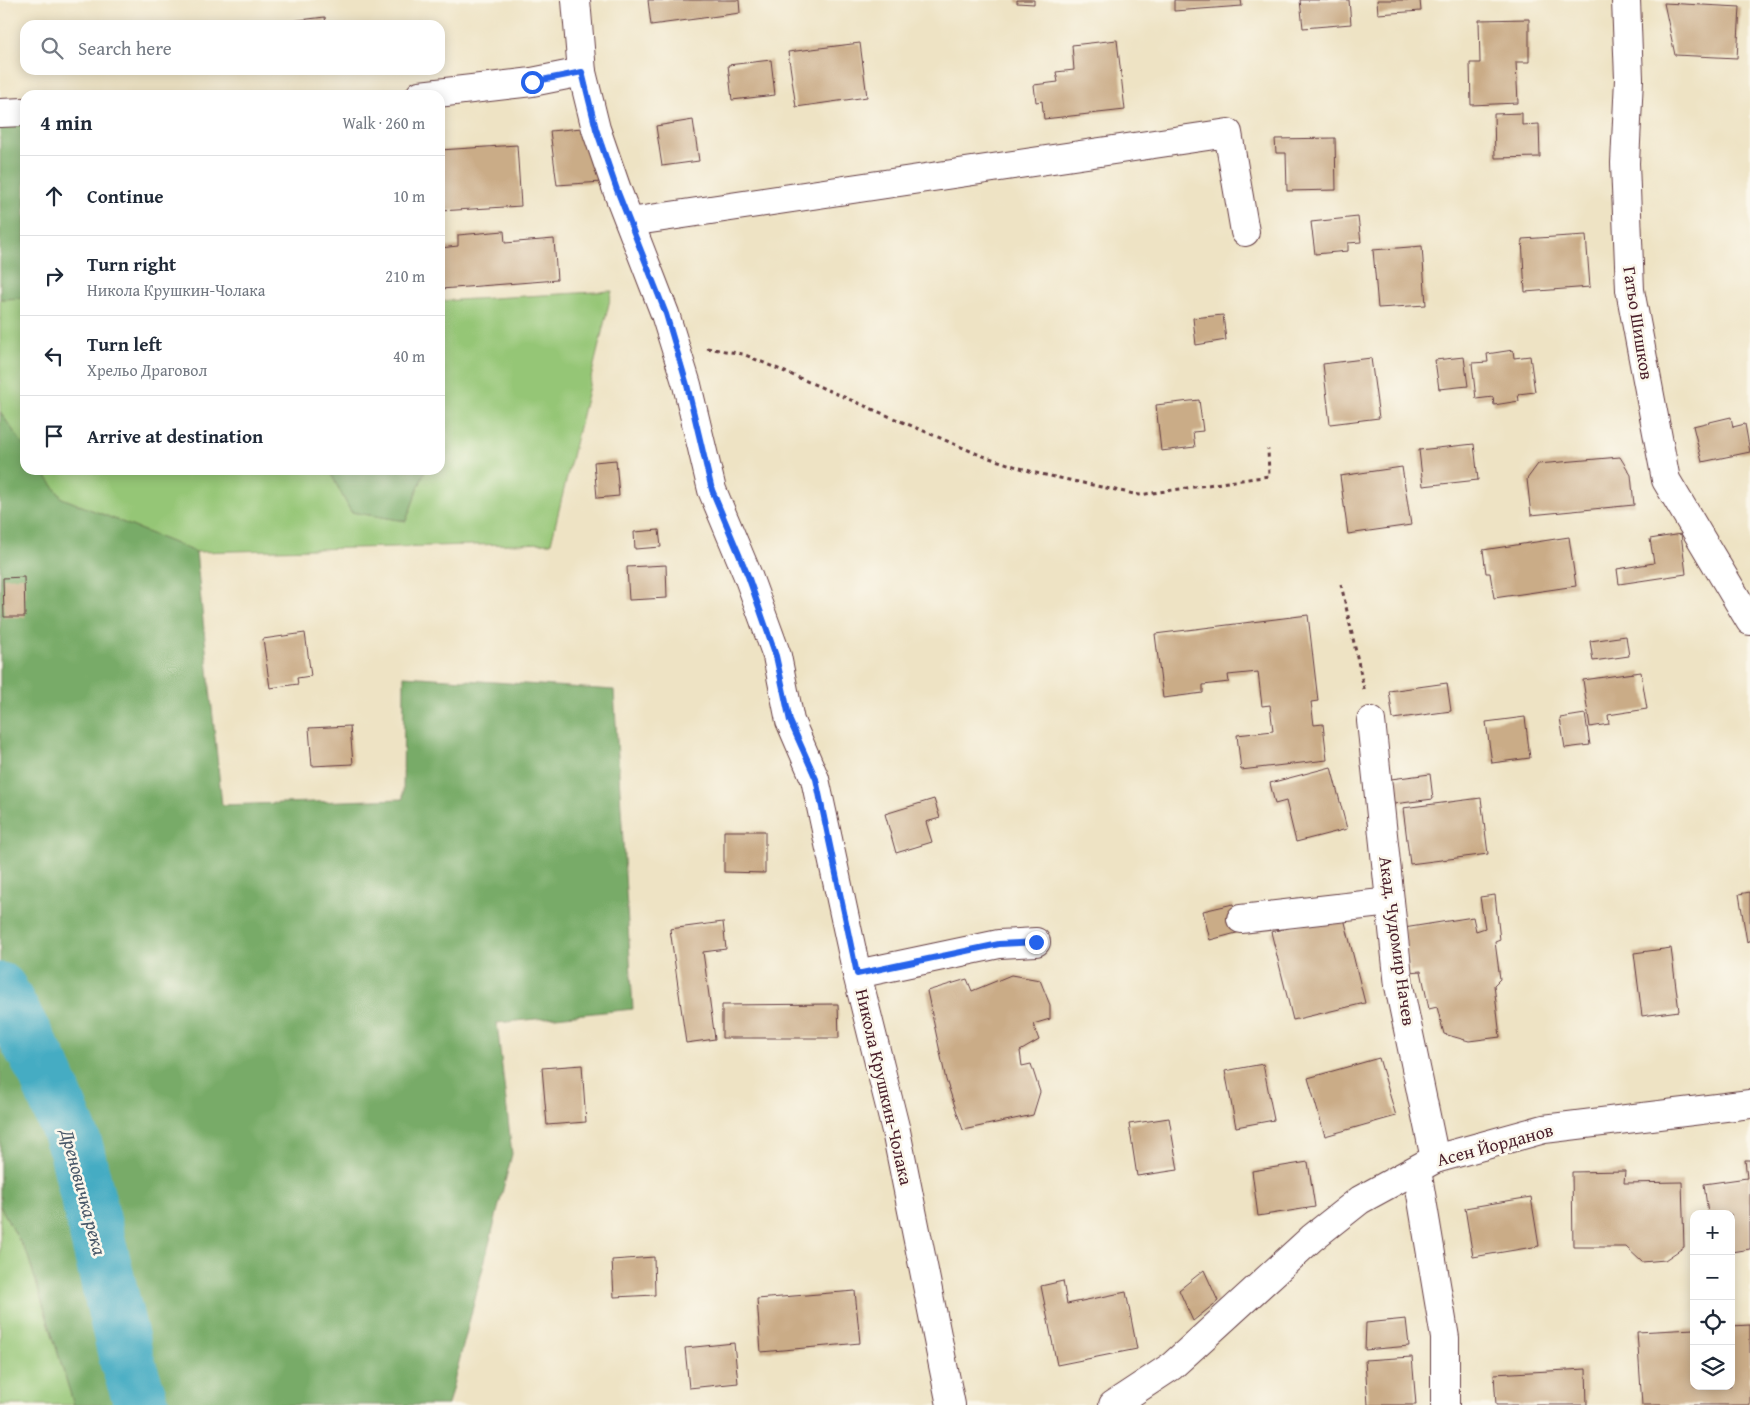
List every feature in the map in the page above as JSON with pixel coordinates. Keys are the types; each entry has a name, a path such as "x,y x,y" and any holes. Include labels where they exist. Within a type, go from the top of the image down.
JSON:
{"street":[{"name":"Никола Крушкин-Чолака","path":"576,0 582,72 596,129 666,314 687,385 712,490 748,576 773,647 790,721 816,779 857,974 896,1131 951,1405"},
{"name":"Гатьо Шишков","path":"1626,0 1629,79 1625,163 1630,290 1666,480 1750,620"},
{"path":"445,92 532,82 582,72"},
{"path":"0,113 20,112"},
{"path":"630,222 1228,133 1245,232"},
{"name":"Акад. Чудомир Начев","path":"1371,721 1399,986 1426,1165 1445,1338 1445,1405"},
{"path":"1241,919 1390,902"},
{"path":"857,974 999,944 1036,942"},
{"name":"Асен Йорданов","path":"1113,1405 1172,1366 1312,1238 1360,1200 1426,1165 1544,1129 1750,1104"}],"path":[{"path":"674,342 743,354 980,455 1036,473 1139,494 1269,476 1268,448"},
{"path":"1341,584 1371,721"}],"green space":[{"path":"20,122 20,298 0,299 0,123"},
{"path":"612,291 551,543 196,552 62,498 45,475 332,475 351,512 406,521 423,475 445,475 445,301"},
{"path":"20,298 20,440 0,412 0,299"},
{"path":"0,412 20,440 20,475 45,475 62,498 196,552 222,805 403,799 404,676 614,690 633,1009 497,1023 512,1154 448,1405 74,1405 28,1256 0,1206"},
{"path":"332,475 423,475 406,521 351,512"},
{"path":"0,1206 28,1256 74,1405 0,1405"}],"building":[{"path":"648,0 739,0 740,13 651,25"},
{"path":"1017,0 1034,0 1034,4 1017,3"},
{"path":"1174,0 1241,0 1242,6 1174,11"},
{"path":"1300,0 1349,0 1351,24 1303,28"},
{"path":"1377,0 1420,0 1421,11 1378,14"},
{"path":"1664,3 1740,7 1737,58 1675,55"},
{"path":"325,17 325,20 300,20"},
{"path":"1529,19 1529,62 1516,62 1518,103 1471,105 1470,63 1480,63 1479,20"},
{"path":"1117,40 1125,110 1044,119 1042,101 1036,102 1034,85 1058,82 1056,72 1074,70 1072,45"},
{"path":"860,43 867,97 796,107 788,52"},
{"path":"771,60 775,95 732,100 728,65"},
{"path":"1522,113 1522,125 1539,124 1540,157 1495,158 1494,114"},
{"path":"693,120 699,161 662,166 656,126"},
{"path":"582,128 602,182 557,185 550,131"},
{"path":"1335,138 1336,190 1287,191 1286,153 1276,153 1275,139"},
{"path":"517,145 521,206 445,211 445,150"},
{"path":"1358,217 1361,242 1348,243 1348,251 1315,254 1311,222"},
{"path":"504,231 505,243 554,239 557,280 445,289 445,247 458,246 458,235"},
{"path":"1586,235 1590,287 1525,292 1522,239"},
{"path":"1422,246 1426,305 1378,308 1373,250"},
{"path":"1223,315 1226,340 1196,345 1193,318"},
{"path":"1513,350 1514,358 1530,356 1535,392 1518,394 1519,401 1494,405 1493,397 1476,399 1472,363 1488,362 1487,354"},
{"path":"1464,357 1468,386 1439,389 1435,360"},
{"path":"1371,358 1379,418 1330,424 1323,364"},
{"path":"1199,400 1203,431 1193,432 1195,447 1161,451 1156,405"},
{"path":"1731,417 1733,427 1745,424 1750,452 1702,462 1693,426"},
{"path":"1474,444 1478,480 1423,486 1419,450"},
{"path":"1620,457 1631,475 1634,505 1531,515 1527,479 1538,464"},
{"path":"616,460 619,496 597,498 594,462"},
{"path":"1402,467 1411,525 1348,534 1340,476"},
{"path":"659,530 661,547 635,549 634,532"},
{"path":"1681,534 1686,574 1619,584 1617,569 1654,563 1650,539"},
{"path":"1569,537 1576,586 1494,598 1490,573 1486,573 1483,550"},
{"path":"666,565 667,598 629,600 627,567"},
{"path":"24,577 25,617 4,617 3,578"},
{"path":"1308,615 1318,701 1311,702 1314,725 1323,724 1327,760 1241,770 1237,735 1273,731 1270,705 1262,706 1258,672 1228,675 1229,682 1203,685 1203,693 1163,698 1155,634"},
{"path":"305,633 311,676 297,678 298,684 270,688 263,639"},
{"path":"1626,636 1629,656 1593,661 1590,641"},
{"path":"1641,672 1647,709 1608,715 1609,724 1590,727 1583,680"},
{"path":"1447,683 1451,711 1393,719 1389,691"},
{"path":"1585,714 1590,745 1565,748 1560,718"},
{"path":"1525,717 1530,758 1492,763 1486,722"},
{"path":"350,726 353,764 312,766 309,728"},
{"path":"1331,767 1347,829 1296,842 1286,801 1275,804 1270,783"},
{"path":"1430,774 1433,799 1394,804 1391,779"},
{"path":"1481,798 1488,854 1410,864 1403,808"},
{"path":"934,799 940,818 926,822 932,842 896,853 885,814"},
{"path":"724,831 765,831 765,873 724,872"},
{"path":"1750,892 1750,941 1747,942 1739,894"},
{"path":"1495,895 1500,940 1495,942 1500,979 1494,985 1500,1037 1469,1041 1444,1034 1437,1007 1429,1009 1421,971 1410,972 1404,928 1473,917 1476,931 1485,928 1480,897"},
{"path":"1233,904 1240,932 1210,940 1203,911"},
{"path":"1343,914 1365,1003 1293,1020 1271,932"},
{"path":"723,922 726,949 703,952 715,1039 686,1043 670,929"},
{"path":"1671,948 1679,1011 1642,1016 1634,953"},
{"path":"1011,975 1040,980 1050,1005 1050,1019 1033,1024 1039,1040 1020,1051 1022,1066 1031,1064 1040,1092 1033,1115 963,1130 946,1080 927,991 967,979 972,991"},
{"path":"838,1004 839,1038 722,1038 722,1005"},
{"path":"1379,1058 1396,1116 1325,1136 1308,1078"},
{"path":"1263,1064 1274,1120 1236,1127 1225,1071"},
{"path":"582,1065 586,1122 547,1125 542,1068"},
{"path":"1169,1118 1178,1170 1137,1176 1129,1124"},
{"path":"1745,1160 1750,1160 1750,1249 1735,1251 1735,1210 1707,1210 1704,1184 1747,1178"},
{"path":"1308,1162 1315,1207 1258,1216 1252,1171"},
{"path":"1625,1171 1624,1183 1682,1182 1684,1247 1665,1260 1642,1262 1626,1247 1573,1247 1572,1172"},
{"path":"1531,1197 1539,1246 1473,1257 1465,1208"},
{"path":"654,1257 655,1295 614,1297 612,1260"},
{"path":"1204,1270 1218,1301 1193,1321 1179,1290"},
{"path":"1063,1281 1067,1304 1126,1292 1137,1349 1057,1365 1041,1286"},
{"path":"855,1291 860,1343 761,1352 757,1299"},
{"path":"1406,1319 1409,1346 1365,1350 1366,1323"},
{"path":"1750,1325 1750,1405 1642,1405 1637,1332 1690,1329 1690,1390 1735,1390 1735,1326"},
{"path":"734,1343 738,1383 689,1388 685,1348"},
{"path":"1412,1357 1416,1405 1368,1405 1365,1360"},
{"path":"1586,1369 1587,1405 1496,1405 1494,1374"}],"waterway":[{"name":"Дреновичка река","path":"0,990 44,1070 76,1148 127,1361 142,1405"}],"route":[{"path":"532,82 582,72 596,129 617,190 666,314 687,385 712,490 748,576 776,656 790,721 816,779 857,974 999,944 1036,942"}]}
